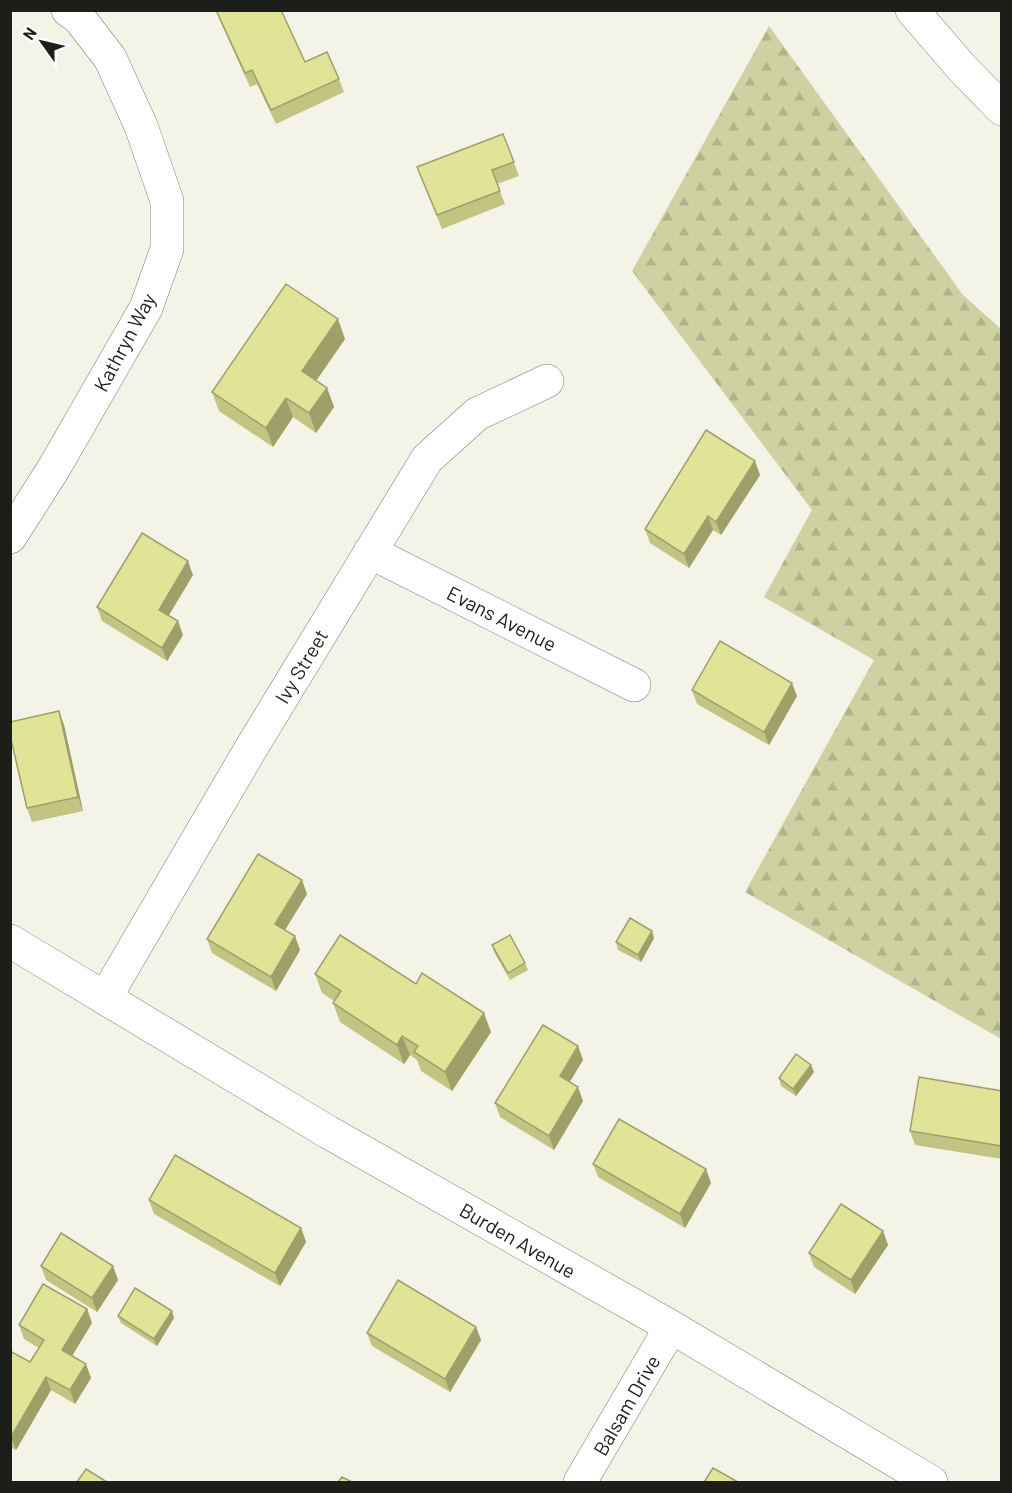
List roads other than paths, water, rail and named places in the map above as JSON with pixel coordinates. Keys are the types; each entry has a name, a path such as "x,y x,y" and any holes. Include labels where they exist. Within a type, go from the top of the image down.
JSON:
{"street":[{"name":"Kathryn Way","path":"10,537 54,468 146,308 168,249 167,201 141,126 110,58 79,18 68,10"},
{"path":"912,10 962,68 1002,109"},
{"name":"Ivy Street","path":"105,998 244,760 427,459 477,414 547,381"},
{"name":"Evans Avenue","path":"370,552 634,685"},
{"name":"Burden Avenue","path":"10,941 328,1132 671,1327 932,1482"},
{"name":"Balsam Drive","path":"580,1482 671,1327"}]}
